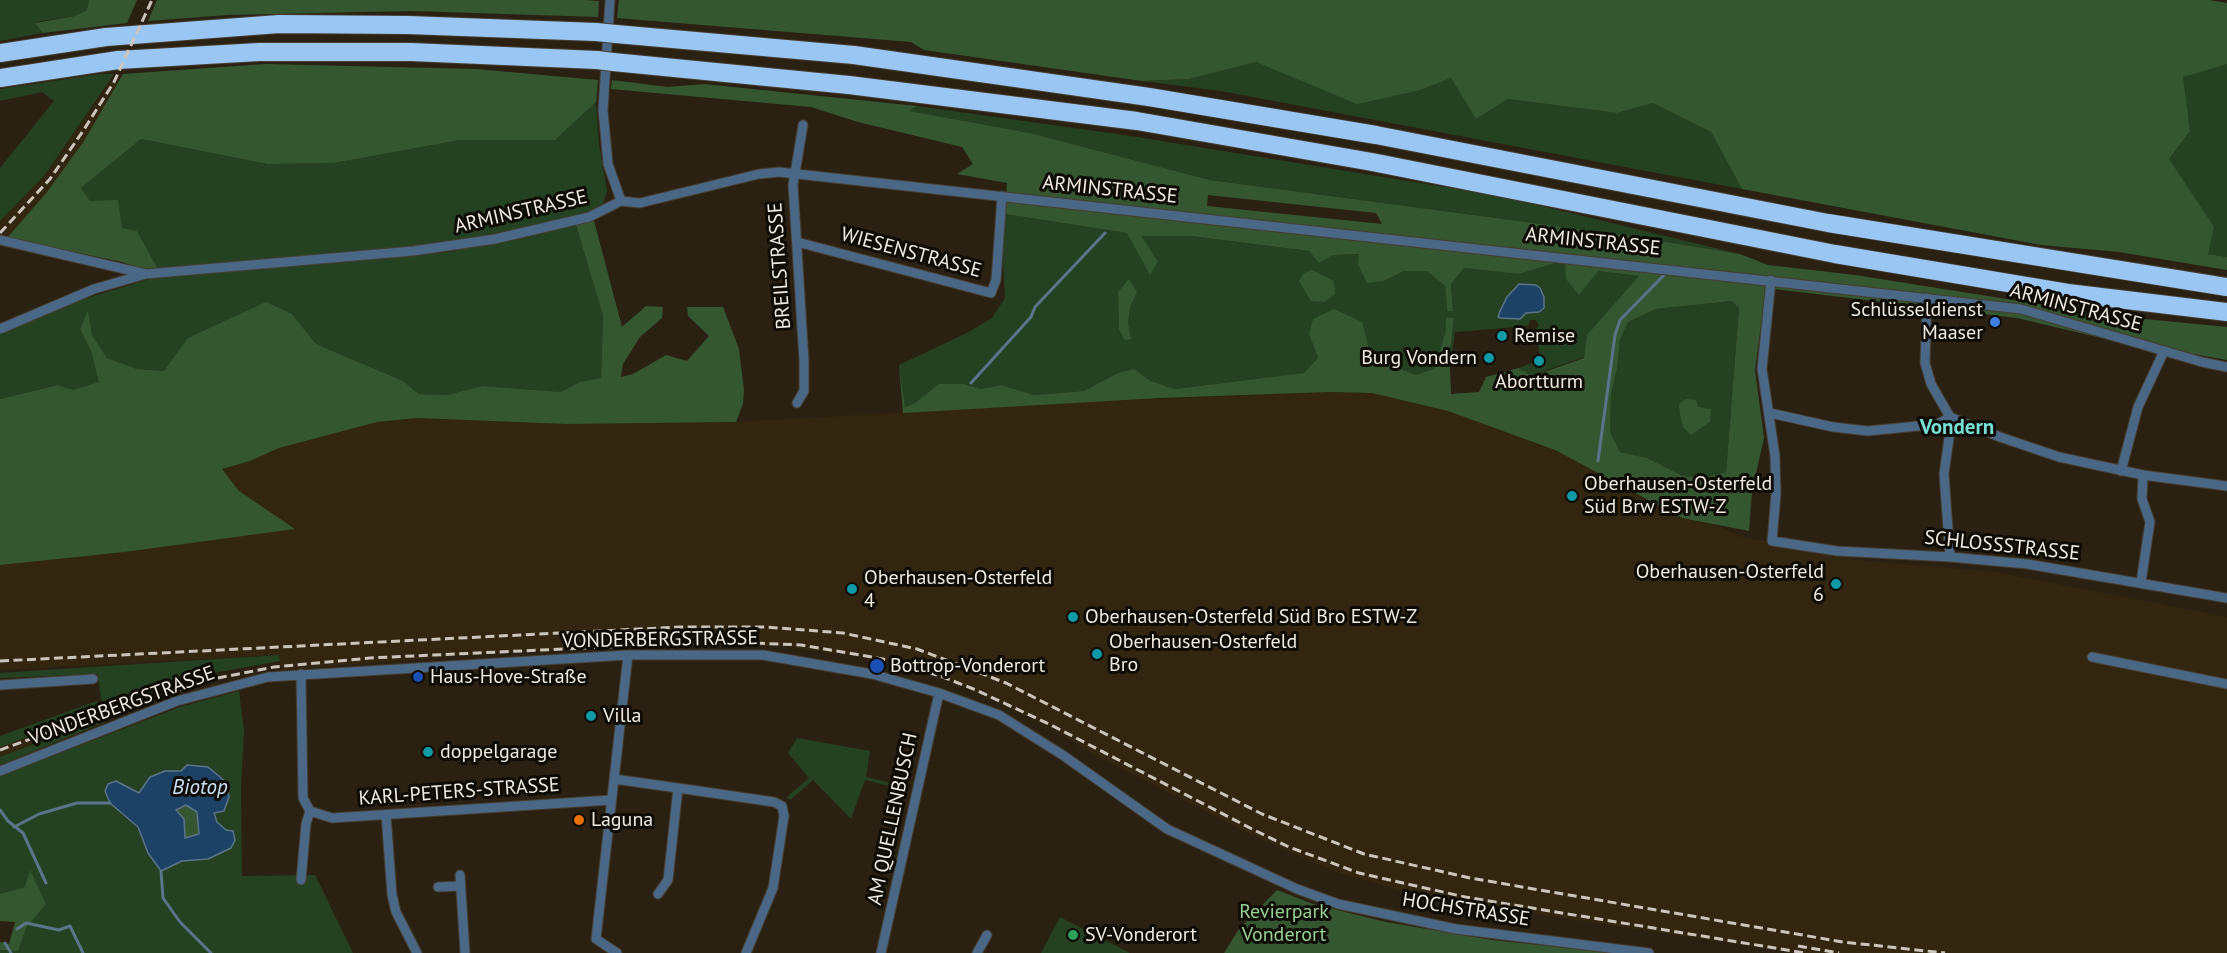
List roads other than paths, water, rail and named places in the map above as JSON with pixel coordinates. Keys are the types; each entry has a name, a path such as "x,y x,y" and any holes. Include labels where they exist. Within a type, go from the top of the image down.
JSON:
{"highway":[{"path":"0,53 106,37 279,24 408,25 596,32 854,55 1149,97 1388,137 1828,223 2227,287"},
{"path":"0,78 118,60 259,52 411,52 605,61 849,85 1137,121 1372,162 1835,254 2068,293 2227,312"}],"street":[{"path":"610,0 604,119 608,164 621,201"},
{"name":"BREILSTRASSE","path":"797,403 804,391 804,380 794,174 803,125"},
{"name":"ARMINSTRASSE","path":"0,329 94,289 146,274 464,244 589,217 621,201 640,203 759,174 794,174 1771,280 2038,312 2164,351 2227,367"},
{"name":"WIESENSTRASSE","path":"797,242 991,293 996,280 1002,196"},
{"path":"0,240 146,274"},
{"path":"1771,280 1762,369 1770,413 1833,427 1868,431 1938,424 1950,417"},
{"path":"1927,298 1925,363 1931,384 1950,417 1944,484 1950,557"},
{"path":"2121,471 2138,407 2164,351"},
{"name":"SCHLOSSSTRASSE","path":"1770,413 1776,474 1772,540 1837,551 2027,564 2227,598"},
{"path":"1950,417 2044,453 2143,475 2227,486"},
{"path":"2141,582 2150,522 2142,499 2143,475"},
{"path":"617,953 596,939 628,655"},
{"name":"VONDERBERGSTRASSE","path":"0,771 177,701 249,681 301,674 628,655 763,655 851,669 939,693 999,715 1064,756 1167,829 1282,882"},
{"path":"2092,657 2227,684"},
{"path":"301,674 303,798 310,811 306,824 301,880"},
{"path":"0,685 93,679"},
{"name":"AM QUELLENBUSCH","path":"881,953 939,693"},
{"path":"614,779 774,802 784,810 773,888 746,953"},
{"path":"658,894 668,880 678,788"},
{"name":"KARL-PETERS-STRASSE","path":"310,811 332,818 611,800"},
{"path":"386,815 392,895 396,912 417,953"},
{"path":"460,875 465,953"},
{"name":"HOCHSTRASSE","path":"1282,882 1338,904 1415,921 1509,937 1649,953"},
{"path":"438,887 460,886"},
{"path":"977,953 987,935"}],"water":[{"path":"1519,284 1536,285 1540,288 1544,297 1544,308 1539,312 1526,313 1520,319 1498,317 1507,297"},
{"name":"Biotop","path":"187,765 208,767 226,782 229,797 224,811 214,813 217,822 226,830 233,831 235,840 231,848 208,859 182,861 161,871 148,853 138,827 110,803 105,791 108,784 116,781 139,793 150,777 165,771 181,771","holes":["186,805 197,812 199,834 185,838 184,819 176,810"]}],"waterway":[{"path":"971,383 1031,317 1035,307 1105,233"},
{"path":"1598,461 1615,335 1620,320 1667,272"},
{"path":"14,827 39,814 77,803 110,803"},
{"path":"0,810 8,821 23,833 46,883"},
{"path":"161,871 163,898 180,922 211,953"},
{"path":"17,929 26,923 59,930 70,926 83,953"},
{"path":"5,943 11,953"}],"railway":[{"path":"0,233 50,179 83,131 114,82 152,0"},
{"path":"0,661 680,627 766,627 843,633 917,649 1006,683 1262,814 1364,854 1470,878 1843,942 1945,953"},
{"path":"0,750 105,712 213,679 274,667 370,658 629,646 731,642 801,645 883,659 943,677 976,690 1051,725 1289,847 1359,873 1465,897 1805,953"},
{"path":"1798,946 1839,953"}],"place":[{"name":"Schlüsseldienst Maaser","path":"1995,322"},
{"name":"Remise","path":"1502,336"},
{"name":"Burg Vondern","path":"1489,358"},
{"name":"Abortturm","path":"1539,361"},
{"name":"Oberhausen-Osterfeld Süd Brw ESTW-Z","path":"1572,496"},
{"name":"Oberhausen-Osterfeld 6","path":"1836,584"},
{"name":"Oberhausen-Osterfeld 4","path":"852,589"},
{"name":"Oberhausen-Osterfeld Süd Bro ESTW-Z","path":"1073,617"},
{"name":"Oberhausen-Osterfeld Bro","path":"1097,654"},
{"name":"Bottrop-Vonderort","path":"877,666"},
{"name":"Haus-Hove-Straße","path":"418,677"},
{"name":"Villa","path":"591,716"},
{"name":"doppelgarage","path":"428,752"},
{"name":"Laguna","path":"579,820"},
{"name":"SV-Vonderort","path":"1073,935"}],"district":[{"name":"Vondern","path":"1957,428"}],"park label":[{"name":"Revierpark Vonderort","path":"1284,924"}]}
